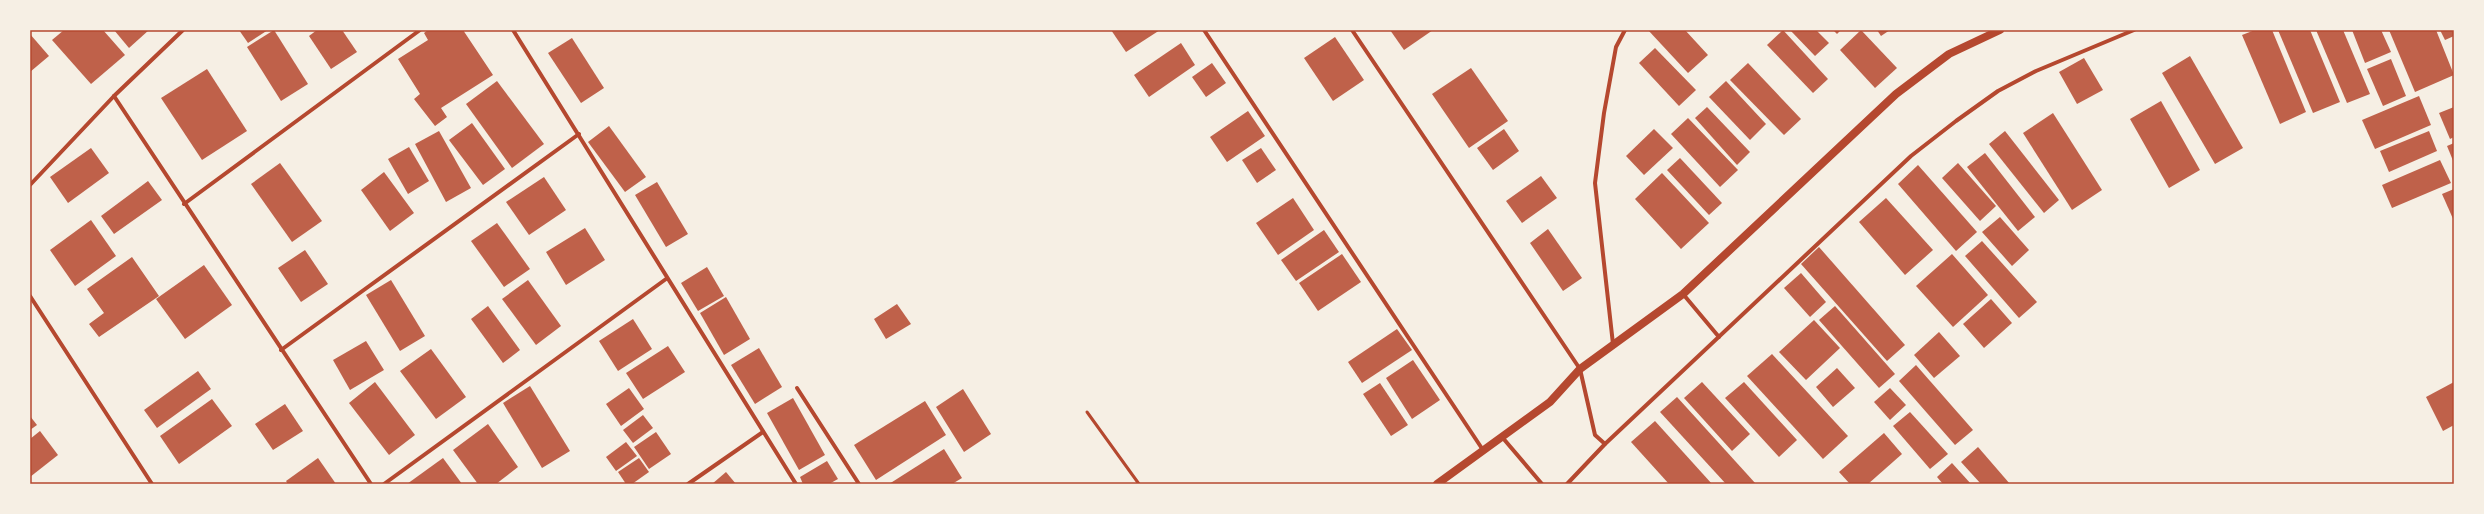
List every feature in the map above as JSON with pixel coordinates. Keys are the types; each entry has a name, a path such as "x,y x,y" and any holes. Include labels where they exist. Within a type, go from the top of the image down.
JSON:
{"main road":[{"path":"1437,484 1550,402 1580,370 1683,294 1896,94 1949,54 2000,30"}],"street":[{"path":"30,184 114,96 183,30"},
{"path":"184,204 420,30"},
{"path":"513,30 579,134 666,279 796,484"},
{"path":"1204,30 1483,450"},
{"path":"1352,30 1580,370 1585,386 1595,435 1606,444"},
{"path":"1613,345 1596,183 1604,113 1616,47 1625,30"},
{"path":"1567,484 1606,444 1911,156 1998,91 2036,71 2134,30"},
{"path":"114,96 184,204 371,484"},
{"path":"281,350 579,134"},
{"path":"384,484 666,279"},
{"path":"1683,294 1719,337"},
{"path":"30,296 152,484"},
{"path":"797,388 859,484"},
{"path":"688,484 763,432"},
{"path":"1502,437 1542,484"}],"lane":[{"path":"1088,412 1139,484"}],"building":[{"path":"64,30 103,30 125,55 91,84 52,40"},
{"path":"114,30 149,30 129,48"},
{"path":"239,30 268,30 248,43"},
{"path":"274,30 308,84 281,101 247,47"},
{"path":"317,30 342,30 357,52 331,69 309,36"},
{"path":"428,30 463,30 493,75 441,108 447,117 435,126 414,99 420,94 398,59 428,40 424,33"},
{"path":"1111,30 1160,30 1126,52"},
{"path":"1390,30 1433,30 1404,50"},
{"path":"1648,30 1685,30 1708,55 1688,73"},
{"path":"1783,30 1828,79 1813,93 1767,45"},
{"path":"1790,30 1816,30 1829,43 1815,56"},
{"path":"1833,30 1841,30 1837,34"},
{"path":"1861,30 1897,68 1875,88 1840,50"},
{"path":"1877,30 1890,30 1881,36"},
{"path":"2255,30 2272,30 2306,112 2280,124 2242,35"},
{"path":"2278,30 2310,30 2340,102 2313,113"},
{"path":"2316,30 2343,30 2370,94 2347,103"},
{"path":"2352,30 2381,30 2391,52 2365,63"},
{"path":"2389,30 2436,30 2454,75 2415,92"},
{"path":"2440,30 2454,30 2454,36 2445,40"},
{"path":"30,34 49,56 30,72"},
{"path":"1335,37 1364,80 1333,101 1304,58"},
{"path":"572,38 604,88 581,103 548,53"},
{"path":"1181,43 1195,65 1149,97 1134,75"},
{"path":"1655,48 1696,90 1679,106 1639,63"},
{"path":"2190,56 2243,148 2215,164 2162,73"},
{"path":"2084,58 2103,90 2077,104 2059,72"},
{"path":"2391,59 2406,96 2383,106 2367,69"},
{"path":"1212,63 1226,83 1206,97 1192,77"},
{"path":"1748,63 1801,119 1784,135 1730,80"},
{"path":"1471,68 1508,121 1469,148 1432,94"},
{"path":"207,69 247,131 202,160 161,98"},
{"path":"497,81 544,144 512,168 466,104"},
{"path":"1726,81 1766,124 1750,140 1709,97"},
{"path":"2419,96 2431,125 2375,149 2362,120"},
{"path":"2161,101 2200,170 2169,188 2130,119"},
{"path":"1707,107 1750,152 1737,165 1695,118"},
{"path":"2454,107 2454,137 2450,139 2439,113"},
{"path":"1248,111 1265,136 1227,162 1210,137"},
{"path":"2053,113 2102,190 2072,210 2023,133"},
{"path":"1688,118 1738,170 1720,187 1671,134"},
{"path":"472,123 505,169 483,185 449,140"},
{"path":"609,126 646,177 625,192 588,142"},
{"path":"1504,129 1519,151 1493,170 1477,148"},
{"path":"1654,129 1673,148 1644,175 1626,156"},
{"path":"439,131 471,188 446,202 415,144"},
{"path":"2005,131 2059,200 2044,213 1989,144"},
{"path":"2429,131 2437,151 2389,172 2380,151"},
{"path":"2454,143 2454,163 2447,146"},
{"path":"409,147 429,181 408,194 388,159"},
{"path":"91,148 109,173 68,203 50,177"},
{"path":"1261,148 1276,170 1257,183 1242,160"},
{"path":"1985,153 2035,217 2018,231 1967,167"},
{"path":"1680,158 1722,203 1709,215 1667,170"},
{"path":"2440,160 2451,183 2392,208 2382,185"},
{"path":"280,163 322,221 292,242 251,184"},
{"path":"1958,163 1996,206 1980,221 1942,178"},
{"path":"1918,165 1977,232 1956,251 1898,184"},
{"path":"384,172 414,213 390,231 361,190"},
{"path":"1662,173 1709,223 1681,249 1635,199"},
{"path":"1541,176 1557,198 1522,223 1506,201"},
{"path":"544,177 566,210 529,235 506,202"},
{"path":"148,181 162,200 114,234 101,216"},
{"path":"657,182 688,234 666,247 635,195"},
{"path":"2454,189 2454,221 2442,194"},
{"path":"1293,198 1314,230 1278,255 1256,223"},
{"path":"1886,198 1933,250 1905,275 1859,222"},
{"path":"2000,217 2029,250 2012,266 1982,232"},
{"path":"91,220 116,256 75,286 50,250"},
{"path":"497,223 530,269 504,287 471,241"},
{"path":"585,228 605,260 566,285 546,252"},
{"path":"1548,229 1582,278 1563,291 1530,243"},
{"path":"1324,230 1339,252 1296,281 1281,260"},
{"path":"1982,241 2037,302 2019,318 1965,256"},
{"path":"1819,247 1905,345 1887,361 1801,264"},
{"path":"305,250 328,284 301,302 278,268"},
{"path":"1342,254 1361,282 1318,311 1299,283"},
{"path":"1952,254 1988,295 1953,327 1916,286"},
{"path":"132,257 159,296 99,337 89,324 104,313 87,289"},
{"path":"204,265 232,305 185,339 156,299"},
{"path":"707,267 724,296 698,311 681,283"},
{"path":"1801,273 1826,302 1810,317 1784,288"},
{"path":"391,280 425,336 400,351 366,295"},
{"path":"528,280 561,326 536,345 502,299"},
{"path":"726,297 750,339 724,355 700,313"},
{"path":"1991,299 2012,323 1984,348 1963,324"},
{"path":"897,304 911,324 886,339 874,319"},
{"path":"488,306 520,350 503,363 471,319"},
{"path":"1835,306 1895,374 1879,388 1819,320"},
{"path":"633,319 652,349 618,371 599,341"},
{"path":"1814,320 1840,348 1806,380 1779,352"},
{"path":"1397,329 1412,350 1362,383 1348,362"},
{"path":"1939,332 1960,356 1934,378 1914,355"},
{"path":"366,341 384,370 350,390 333,360"},
{"path":"668,346 685,372 643,399 626,373"},
{"path":"759,348 782,387 755,404 731,365"},
{"path":"431,349 466,397 436,419 400,371"},
{"path":"1772,354 1848,436 1823,459 1747,376"},
{"path":"1413,360 1440,400 1412,419 1386,378"},
{"path":"1916,365 1973,430 1955,445 1899,381"},
{"path":"1837,368 1855,388 1833,407 1816,387"},
{"path":"198,371 211,389 157,428 144,410"},
{"path":"375,382 415,435 389,455 349,403"},
{"path":"1702,382 1750,434 1732,451 1684,398"},
{"path":"1744,382 1797,440 1779,457 1725,398"},
{"path":"2454,382 2454,425 2443,431 2426,397"},
{"path":"1380,383 1408,425 1391,436 1363,394"},
{"path":"530,386 570,451 542,468 503,403"},
{"path":"629,388 644,409 621,426 606,404"},
{"path":"1890,388 1906,405 1890,420 1874,402"},
{"path":"963,389 991,434 964,452 936,407"},
{"path":"1677,397 1756,484 1726,484 1660,412"},
{"path":"793,398 825,455 799,470 767,413"},
{"path":"212,399 232,426 179,464 160,436"},
{"path":"925,401 946,435 876,480 854,445"},
{"path":"285,404 303,431 273,450 255,424"},
{"path":"1910,412 1948,454 1930,469 1893,426"},
{"path":"643,415 653,428 633,443 623,430"},
{"path":"30,416 37,425 30,430"},
{"path":"1655,421 1712,484 1669,484 1631,442"},
{"path":"488,424 518,467 496,484 478,484 453,450"},
{"path":"40,431 58,455 30,477 30,439"},
{"path":"656,432 671,454 649,469 634,447"},
{"path":"1884,433 1902,454 1868,484 1850,484 1839,472"},
{"path":"626,442 637,456 616,471 606,457"},
{"path":"1978,447 2010,484 1981,484 1961,462"},
{"path":"944,449 962,478 952,484 889,484"},
{"path":"318,458 336,484 288,484 286,481"},
{"path":"443,458 462,484 407,484"},
{"path":"639,458 649,472 632,484 626,484 618,472"},
{"path":"827,461 838,479 829,484 803,484 800,477"},
{"path":"1952,463 1971,484 1943,484 1937,477"},
{"path":"726,472 736,484 712,484"}]}
